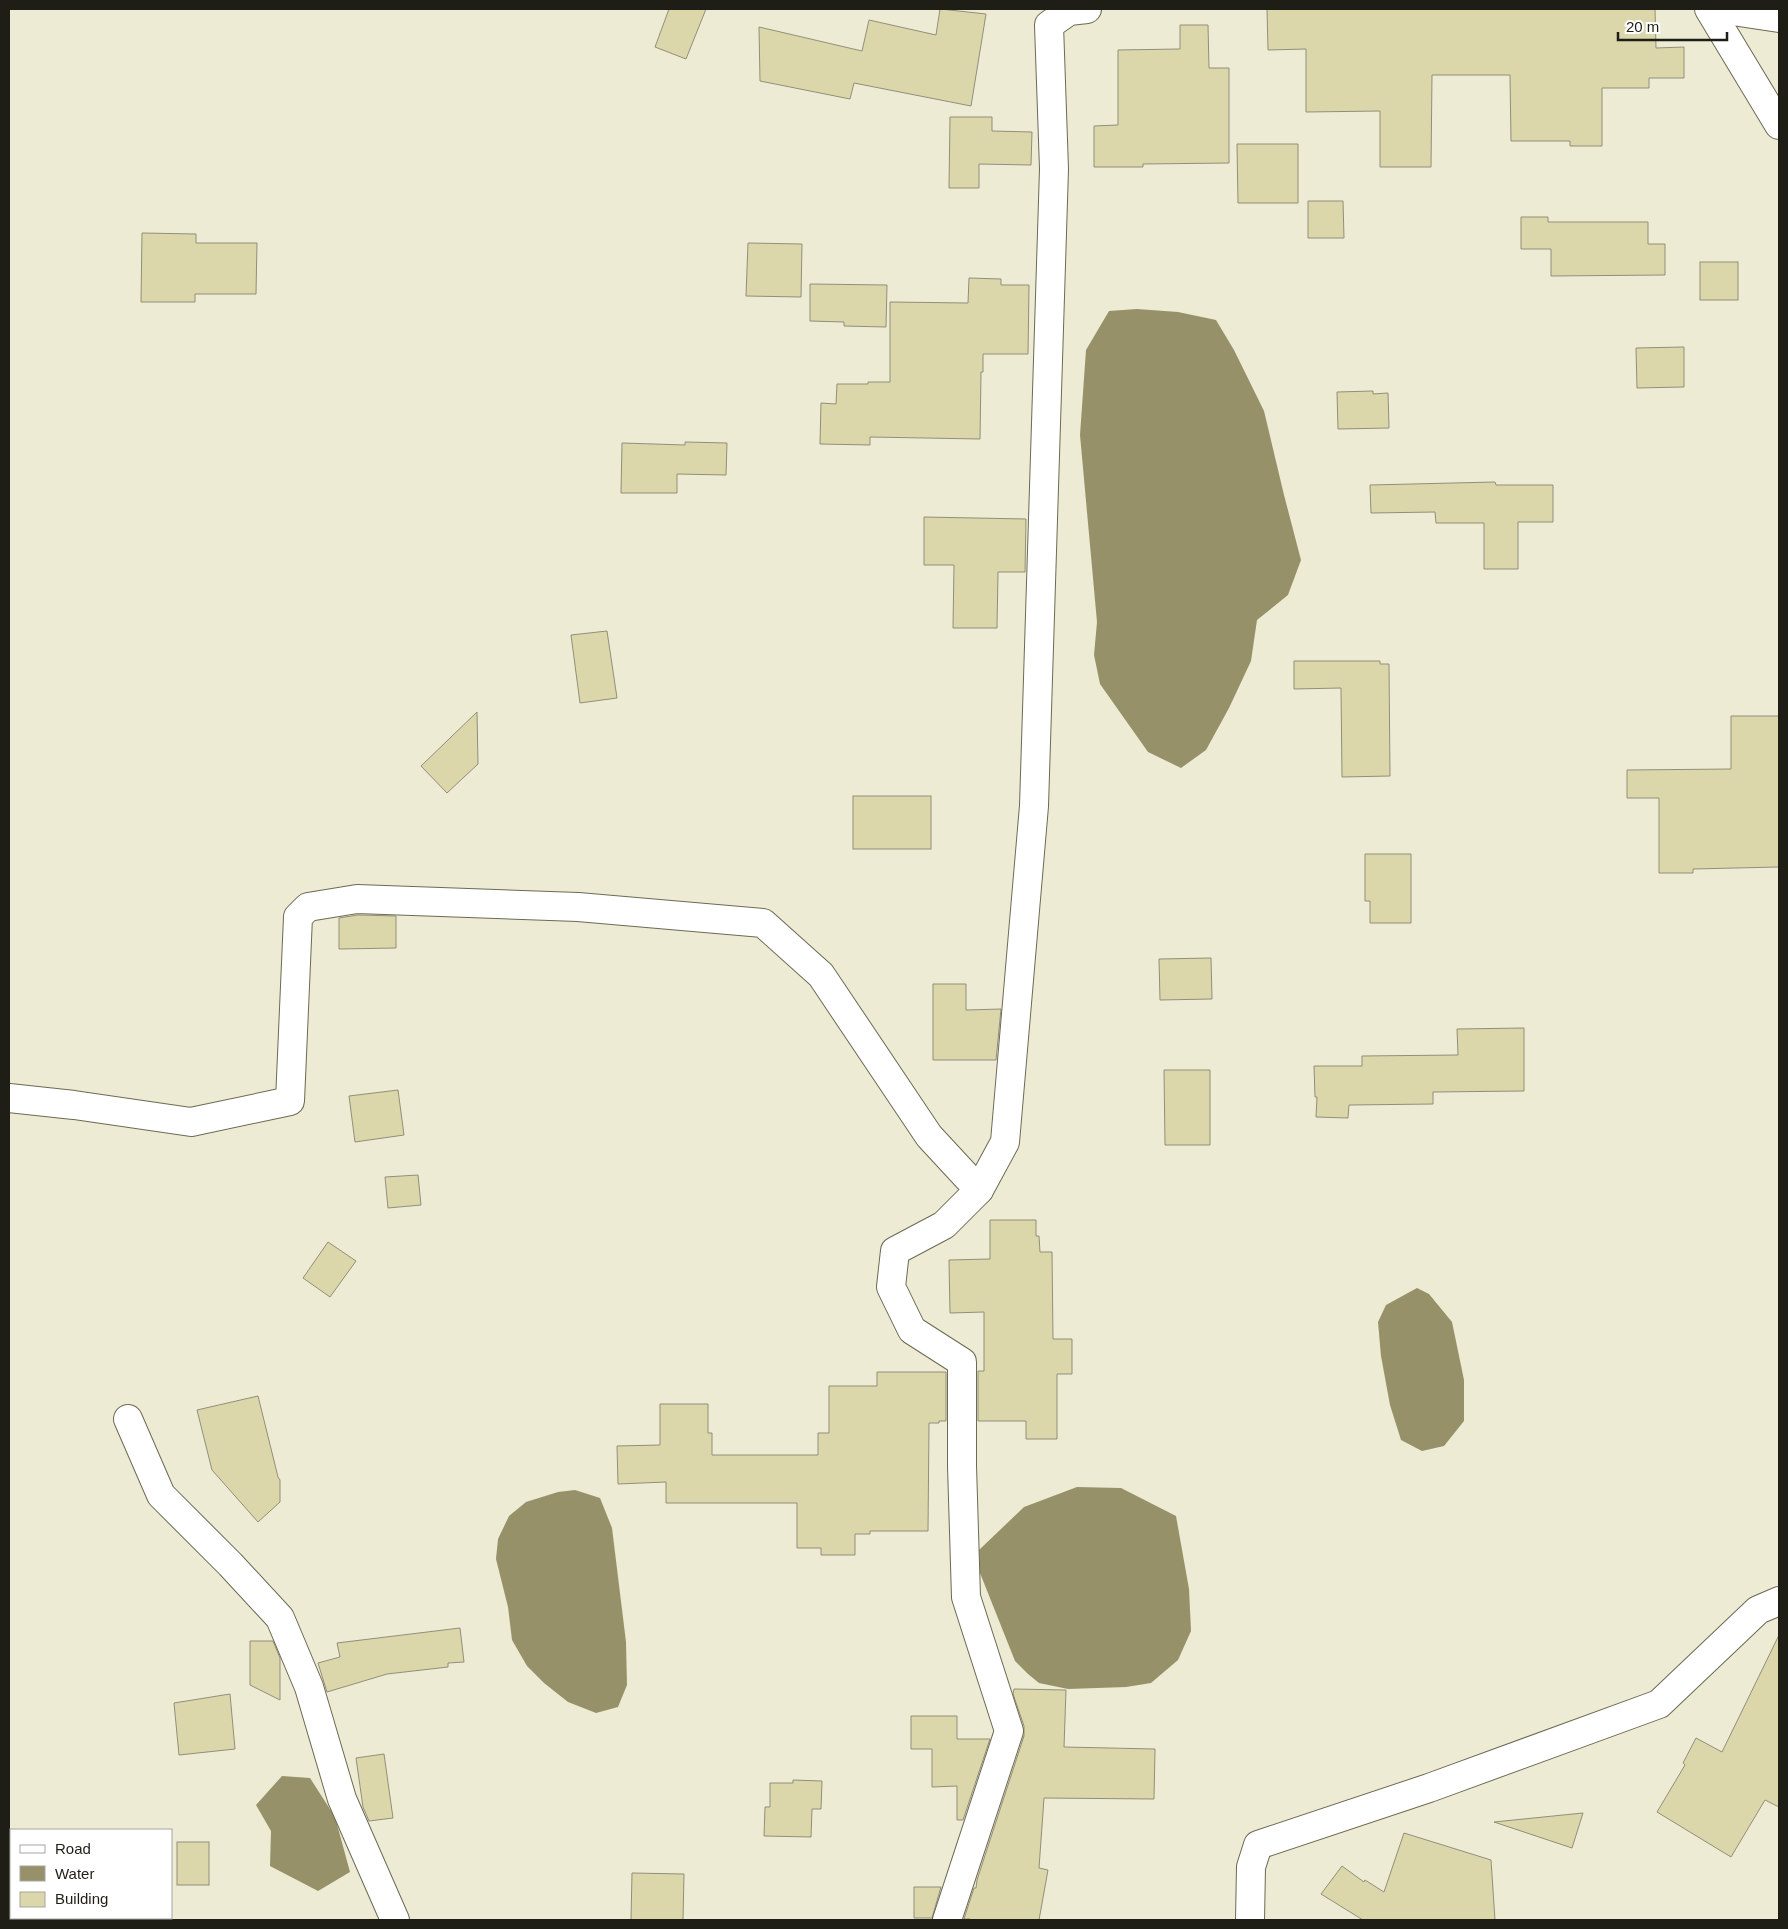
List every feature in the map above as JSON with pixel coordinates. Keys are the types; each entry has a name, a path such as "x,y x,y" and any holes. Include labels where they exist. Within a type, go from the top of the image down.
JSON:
{"street":[{"path":"947,1920 1008,1731 966,1597 962,1466 962,1362 912,1330 891,1287 894,1251 944,1225 979,1190 1005,1142 1034,806 1054,168 1049,25 1070,11 1087,9"},
{"path":"1709,9 1779,125"},
{"path":"1719,9 1779,18"},
{"path":"9,1098 74,1105 191,1122 290,1101 298,917 308,907 357,899 568,906 753,922 763,924 821,975 873,1056 929,1136 979,1190"},
{"path":"128,1419 161,1495 230,1564 280,1618 309,1687 342,1799 395,1920"},
{"path":"1250,1920 1251,1867 1258,1845 1429,1788 1659,1704 1758,1610 1779,1601"}],"water":[{"path":"1137,309 1178,312 1216,320 1234,350 1264,411 1301,560 1288,595 1257,620 1251,661 1229,708 1206,750 1181,768 1148,752 1100,684 1094,655 1097,622 1080,435 1086,350 1109,311"},
{"path":"1417,1288 1429,1294 1452,1322 1464,1380 1464,1421 1444,1446 1422,1451 1401,1440 1390,1405 1381,1356 1378,1322 1386,1305"},
{"path":"1077,1487 1121,1488 1176,1516 1189,1589 1191,1631 1178,1660 1151,1683 1126,1687 1068,1689 1039,1683 1015,1661 980,1573 979,1550 1024,1507"},
{"path":"575,1490 600,1498 612,1528 626,1642 627,1685 618,1707 596,1713 568,1702 544,1683 527,1666 512,1640 508,1607 496,1559 498,1539 509,1516 526,1502 558,1492"},
{"path":"282,1776 310,1778 335,1817 350,1872 318,1891 270,1866 271,1831 256,1805"}],"building":[{"path":"669,9 706,9 686,59 655,47"},
{"path":"940,9 986,14 971,106 854,83 850,99 760,81 759,27 862,51 869,20 936,35"},
{"path":"1267,9 1655,9 1656,48 1684,47 1684,78 1649,78 1649,88 1602,88 1602,146 1570,146 1570,141 1511,141 1510,75 1432,75 1431,167 1380,167 1380,111 1306,112 1306,49 1268,50"},
{"path":"1180,25 1208,25 1209,68 1229,68 1229,163 1143,164 1143,167 1094,167 1094,126 1118,125 1118,50 1180,49"},
{"path":"950,117 992,117 992,131 1032,132 1031,165 979,164 979,188 949,188"},
{"path":"1237,144 1298,144 1298,203 1238,203"},
{"path":"1308,201 1343,201 1344,238 1308,238"},
{"path":"1521,217 1548,217 1548,222 1648,222 1648,244 1665,244 1665,275 1551,276 1551,249 1521,249"},
{"path":"142,233 196,234 196,243 257,243 256,294 195,294 195,302 141,302"},
{"path":"748,243 802,244 801,297 746,296"},
{"path":"1700,262 1738,262 1738,300 1700,300"},
{"path":"969,278 1001,279 1001,285 1029,285 1028,354 983,354 980,439 870,437 870,445 820,444 821,403 836,404 837,384 890,382 890,302 968,303"},
{"path":"810,284 887,285 886,327 844,326 844,322 810,321"},
{"path":"1684,347 1684,387 1637,388 1636,348"},
{"path":"1373,391 1373,394 1388,393 1389,428 1338,429 1337,392"},
{"path":"685,442 727,443 726,475 677,474 677,493 621,493 622,443 685,445"},
{"path":"1495,482 1496,485 1553,485 1553,522 1518,522 1518,569 1484,569 1484,523 1436,523 1435,512 1371,513 1370,485"},
{"path":"924,517 1026,519 1025,572 998,572 997,628 953,628 954,565 924,565"},
{"path":"607,631 617,698 580,703 571,635"},
{"path":"1294,661 1380,661 1380,664 1389,664 1390,776 1342,777 1341,688 1294,689"},
{"path":"477,712 478,764 447,793 421,766"},
{"path":"1731,716 1779,716 1779,867 1693,869 1693,873 1659,873 1659,798 1627,798 1627,770 1731,769"},
{"path":"853,796 931,796 931,849 853,849"},
{"path":"1365,854 1411,854 1411,923 1370,923 1370,901 1365,901"},
{"path":"358,915 396,916 396,948 339,949 339,918"},
{"path":"1211,958 1212,999 1160,1000 1159,959"},
{"path":"933,984 966,984 966,1010 1001,1009 996,1060 933,1060"},
{"path":"1524,1028 1524,1091 1433,1092 1433,1104 1349,1105 1348,1118 1316,1117 1317,1097 1315,1097 1314,1066 1362,1066 1362,1056 1458,1055 1457,1029"},
{"path":"1164,1070 1210,1070 1210,1145 1165,1145"},
{"path":"398,1090 404,1135 355,1142 349,1096"},
{"path":"418,1175 421,1205 388,1208 385,1177"},
{"path":"990,1220 1036,1220 1036,1236 1039,1236 1040,1252 1052,1252 1053,1339 1072,1339 1072,1374 1057,1374 1057,1439 1026,1439 1026,1421 978,1421 978,1371 984,1371 984,1312 950,1313 949,1260 990,1259"},
{"path":"328,1242 356,1261 330,1297 303,1278"},
{"path":"877,1372 946,1372 946,1421 929,1423 928,1531 870,1531 870,1534 855,1534 855,1555 821,1555 821,1548 797,1548 797,1503 666,1503 666,1482 618,1484 617,1446 660,1445 660,1404 708,1404 708,1433 712,1433 712,1455 818,1455 818,1433 829,1433 829,1386 877,1386"},
{"path":"258,1396 280,1480 280,1502 258,1522 212,1470 197,1410"},
{"path":"460,1628 464,1662 448,1663 448,1667 387,1674 327,1692 318,1663 340,1657 337,1643"},
{"path":"1779,1635 1779,1807 1765,1800 1731,1857 1657,1812 1685,1765 1683,1763 1696,1738 1722,1752"},
{"path":"250,1641 273,1641 280,1658 280,1700 250,1685"},
{"path":"1014,1689 1066,1690 1064,1747 1155,1749 1154,1799 1044,1798 1039,1868 1048,1870 1039,1920 964,1919 974,1888 976,1888 1024,1736 1024,1726 1013,1694"},
{"path":"230,1694 235,1749 179,1755 174,1703"},
{"path":"911,1716 957,1716 957,1739 990,1739 963,1820 957,1820 957,1786 932,1787 932,1749 911,1749"},
{"path":"384,1754 393,1818 369,1821 363,1807 356,1758"},
{"path":"793,1780 822,1781 821,1809 812,1809 811,1837 764,1836 765,1807 770,1807 770,1783 793,1783"},
{"path":"1583,1813 1572,1848 1494,1822"},
{"path":"1404,1833 1491,1860 1495,1920 1363,1920 1321,1894 1342,1866 1364,1882 1365,1880 1384,1892"},
{"path":"177,1842 209,1842 209,1885 177,1885"},
{"path":"632,1873 684,1874 683,1920 631,1920"},
{"path":"914,1887 941,1887 932,1918 914,1918"}]}
